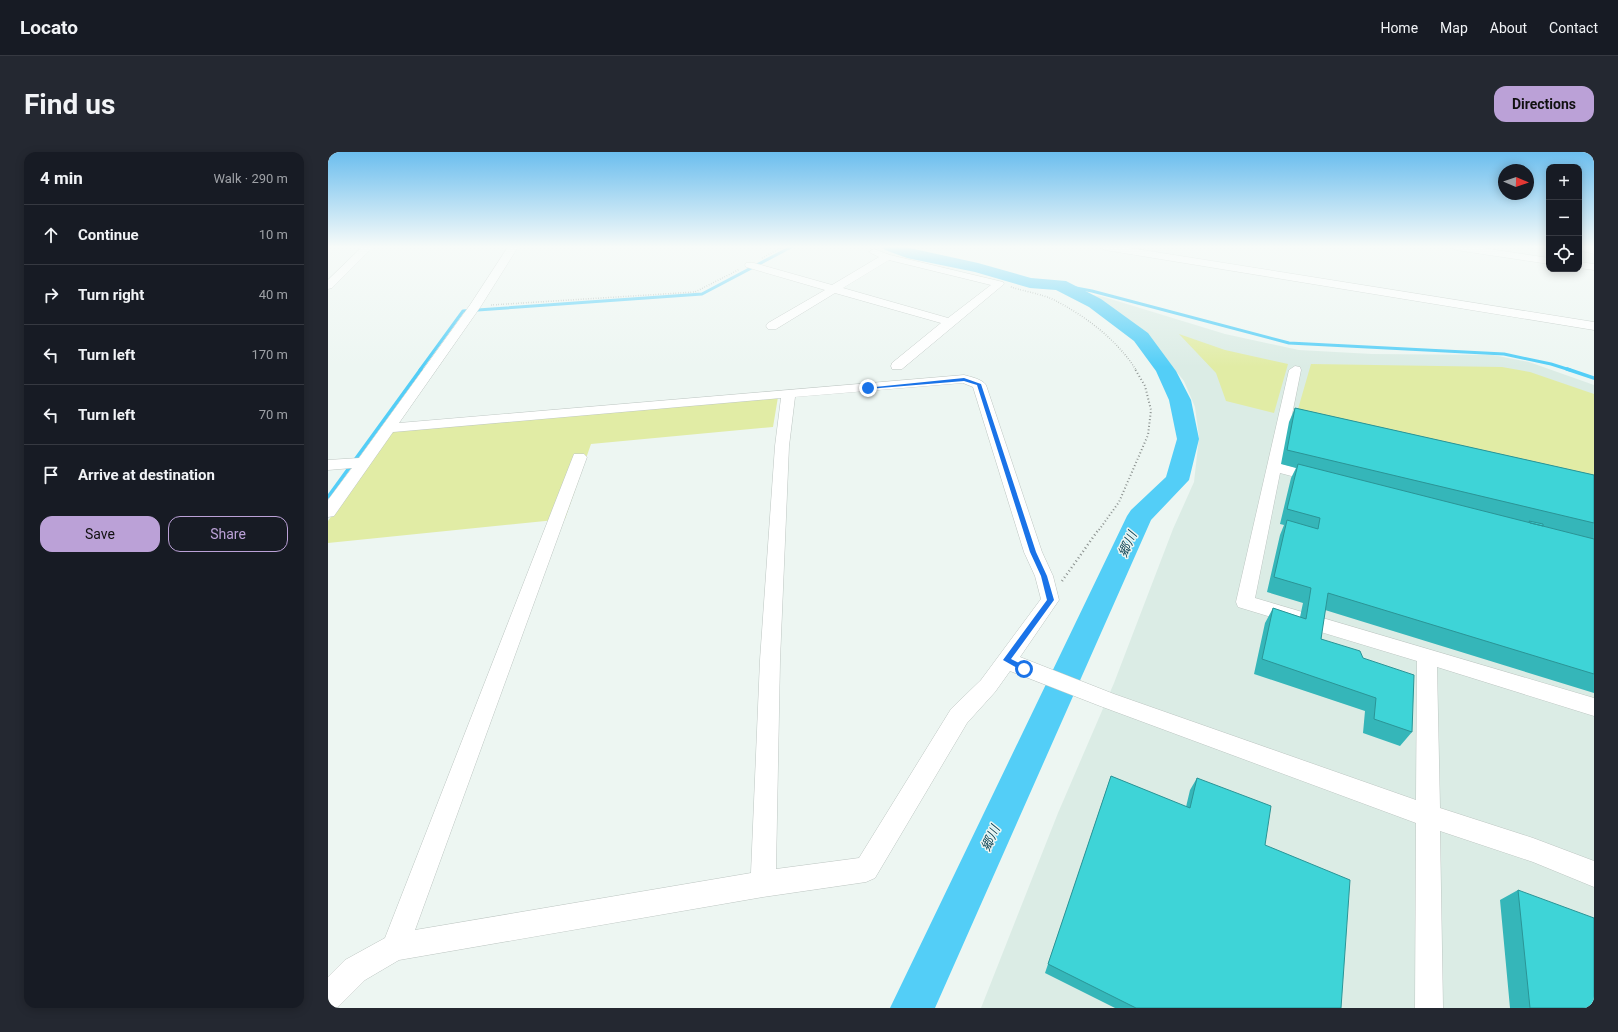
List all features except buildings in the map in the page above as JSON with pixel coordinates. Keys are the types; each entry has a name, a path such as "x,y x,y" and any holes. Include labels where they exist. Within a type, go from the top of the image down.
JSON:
{"street":[{"path":"328,512 389,428 487,287"},
{"path":"828,287 950,322"},
{"path":"772,326 838,287"},
{"path":"897,366 995,287"},
{"path":"1365,287 1594,326"},
{"path":"1295,370 1245,602 1594,707"},
{"path":"328,997 356,970 395,947 763,884 866,870 959,716 988,686 1015,665 1050,600 979,384 964,379 389,428"},
{"path":"763,884 771,652 782,446 788,394"},
{"path":"395,947 580,457"},
{"path":"328,465 364,462"},
{"path":"1274,467 1335,482"},
{"path":"1427,656 1429,1008"},
{"path":"1015,665 1107,700 1429,816 1533,850 1594,874"}],"path":[{"path":"475,306 695,292 705,287"},
{"path":"1009,287 1057,301 1098,327 1130,361 1145,386 1151,410 1148,435 1119,502 1050,598"}],"shaded area":[{"path":"1087,294 1104,297 1225,334 1299,350 1372,354 1493,355 1529,362 1594,385 1594,1008 981,1008 1058,813 1114,683 1173,529 1194,482 1199,437 1195,407 1184,381 1159,350 1129,321"}],"green space":[{"path":"1179,334 1225,350 1288,364 1274,413 1226,401 1216,373"},
{"path":"1311,364 1502,367 1530,372 1594,394 1594,483 1296,416"},
{"path":"778,397 773,427 591,444 565,519 328,543 328,521 392,431"}],"waterway":[{"path":"420,370 463,311 702,294 715,287"},
{"name":"郷川","path":"912,1008 1140,516 1177,480 1188,439 1180,400 1166,371 1141,337 1095,303 1064,287"},
{"path":"1070,287 1092,291 1289,343 1504,354 1551,364 1570,370"},
{"path":"328,497 421,369"},
{"path":"1570,370 1594,378"}],"route":[{"path":"868,388 964,379 979,384 1001,448 1033,552 1044,576 1050,600 1006,660 1024,669"}]}
